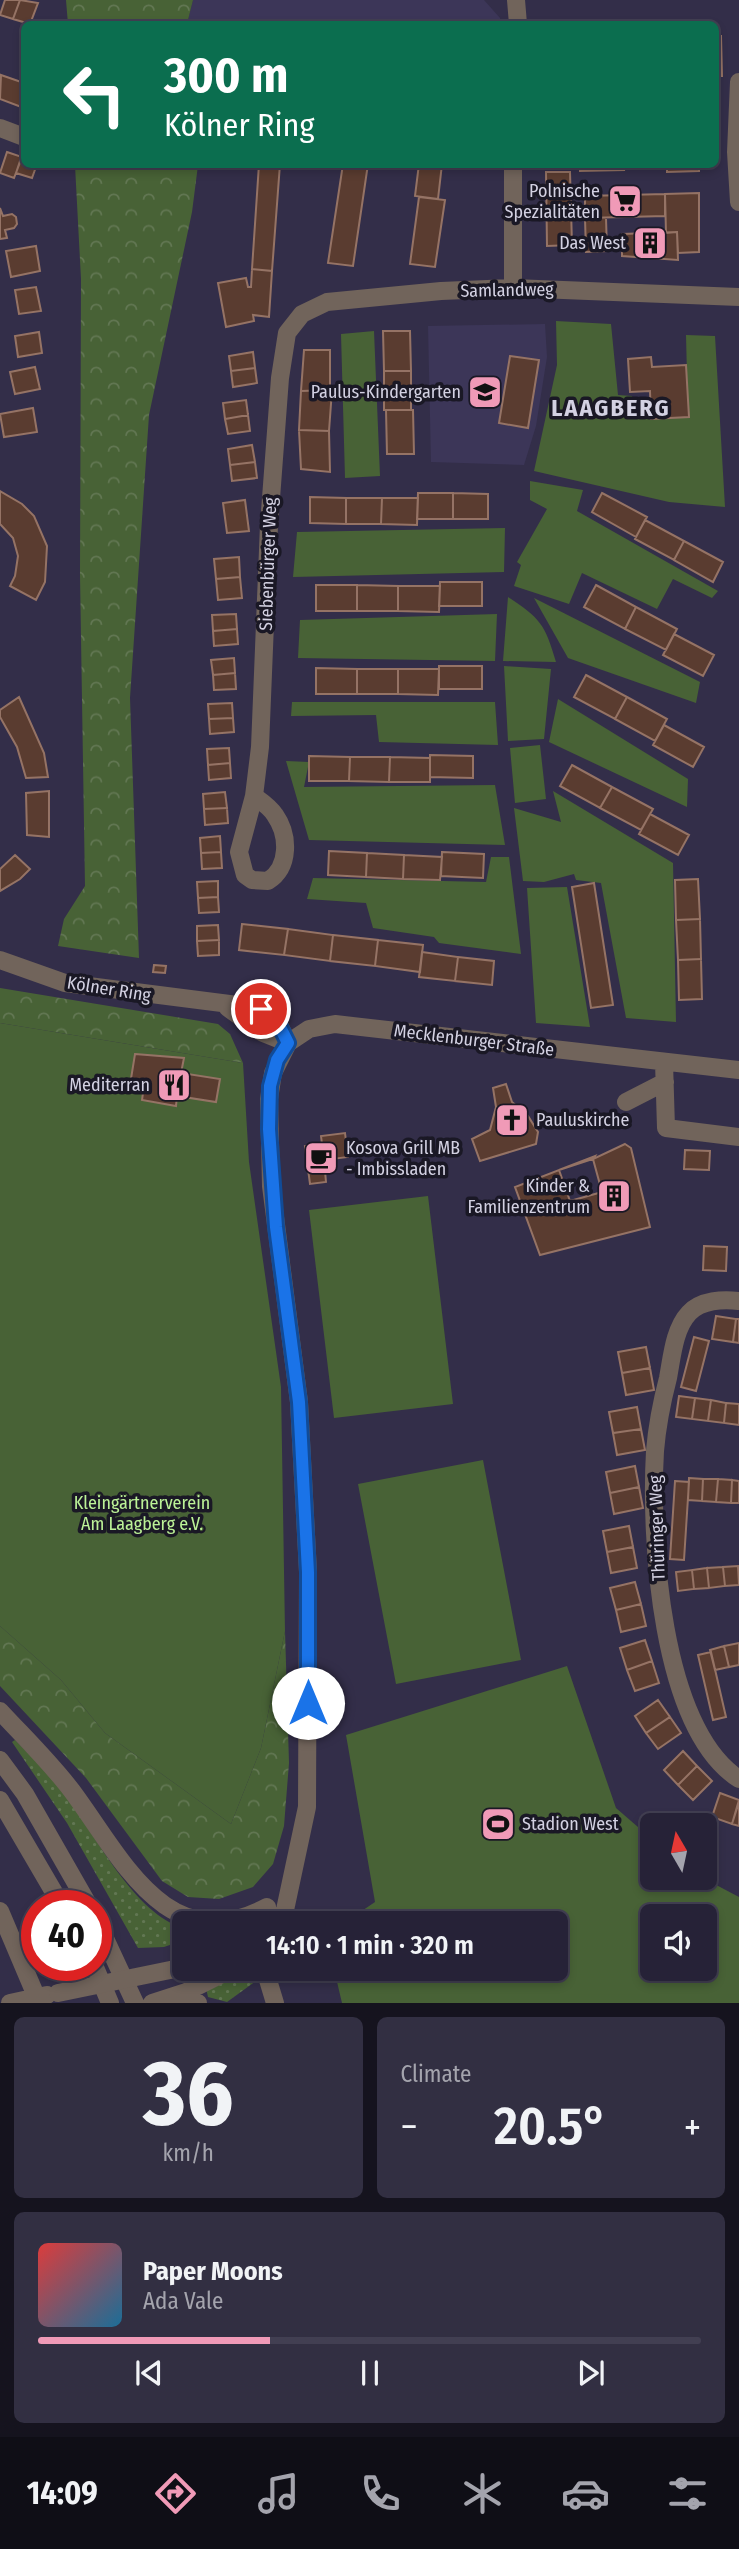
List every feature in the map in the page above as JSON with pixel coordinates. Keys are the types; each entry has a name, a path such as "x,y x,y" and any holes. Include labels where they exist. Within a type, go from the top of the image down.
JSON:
{"street":[{"path":"516,0 518,21"},
{"path":"739,82 736,152 739,202"},
{"path":"0,128 21,136"},
{"path":"513,168 513,288"},
{"name":"Samlandweg","path":"288,333 303,314 327,302 513,288 739,297"},
{"name":"Siebenbürger Weg","path":"254,796 262,728 271,480 280,378 288,333"},
{"name":"Kölner Ring","path":"0,960 65,983 222,1005 263,1033 288,1043"},
{"name":"Mecklenburger Straße","path":"288,1043 309,1029 335,1024 739,1070"},
{"path":"284,1911 307,1807 308,1572 299,1402 276,1227 269,1129 270,1086 277,1060 288,1043"},
{"path":"664,1062 666,1128 739,1137"},
{"path":"626,1102 665,1082"},
{"name":"Thüringer Weg","path":"739,1301 712,1301 700,1306 690,1312 681,1326 665,1389 655,1449 655,1523 660,1593 672,1659 692,1719 711,1755 739,1779"},
{"path":"0,1711 69,1787 157,1902 187,1919 208,1923 246,1918 267,1907"},
{"path":"0,1760 25,1794 80,1890"},
{"path":"0,1800 53,1890"},
{"path":"263,1911 296,1862"},
{"path":"0,1911 38,2000"},
{"path":"112,1953 135,2003"},
{"path":"10,2003 38,2000 58,1993 172,1969"},
{"path":"101,1981 110,2003"},
{"path":"159,2001 191,1999 216,1981"},
{"path":"270,1981 275,2003"}],"shaded area":[{"path":"193,0 484,0 500,21 188,21"},
{"name":"Paulus-Kindergarten","path":"545,324 547,357 536,426 524,465 431,462 428,326"}],"green space":[{"path":"66,0 193,0 188,21 68,21"},
{"path":"75,168 198,168 192,212 149,415 130,698 139,958 58,946 64,919 85,886 80,575 81,279"},
{"path":"556,321 611,324 618,395 632,396 638,419 688,417 686,335 715,336 725,507 669,502 534,471 557,365"},
{"path":"374,331 380,476 345,478 341,334"},
{"path":"530,481 583,490 577,511 718,591 712,598 673,579 657,609 582,573 569,604 514,586 521,565 517,562 547,509 530,500"},
{"path":"505,528 504,572 293,577 297,532"},
{"path":"508,597 540,623 556,662 503,661"},
{"path":"534,598 700,682 696,703 568,658"},
{"path":"497,614 495,661 298,658 300,620"},
{"path":"504,666 551,669 544,739 508,741"},
{"path":"558,699 688,779 687,807 549,742"},
{"path":"292,702 495,702 498,745 379,742 376,715 291,716"},
{"path":"540,745 546,799 515,803 510,748"},
{"path":"286,761 309,762 304,787 495,785 505,845 309,840"},
{"path":"553,791 673,863 676,1022 626,1018 601,883 576,880 574,874 544,882 523,881 514,808 561,822"},
{"path":"491,857 509,857 521,954 439,943 434,937 373,928 366,903 307,899 313,878 486,882"},
{"path":"567,887 590,1027 536,1023 527,888"},
{"path":"0,988 218,1024 230,1034 243,1063 0,1023"},
{"name":"Kleingärtnerverein Am Laagberg e.V.","path":"0,1023 243,1063 249,1162 281,1387 285,1631 261,1748 231,1824 105,1733 61,1680 0,1626"},
{"path":"428,1196 453,1404 334,1418 309,1210"},
{"path":"483,1460 521,1660 396,1684 358,1484"},
{"path":"0,1626 61,1680 105,1733 231,1824 261,1748 285,1631 289,1763 284,1826 273,1864 253,1887 219,1899 188,1897 162,1881 86,1778 0,1686"},
{"name":"Stadion West","path":"567,1666 616,1808 640,1829 640,1890 718,1890 718,1886 739,1897 739,2003 342,2003 337,1981 568,1981 568,1911 362,1911 375,1902 346,1735"},
{"path":"15,1740 60,1789 133,1891 149,1908 172,1923 172,1944 138,1948 112,1902 112,1890 105,1890 67,1823 12,1742"},
{"path":"218,1981 256,1981 227,2002 208,1997 206,1988"}],"building":[{"path":"5,0 20,0 13,19 0,15"},
{"path":"20,0 38,3 31,21 13,19"},
{"path":"719,36 721,36 722,76 719,76"},
{"path":"1,75 21,82 21,107 0,99"},
{"path":"7,152 21,157 14,178 0,173"},
{"path":"21,158 21,168 36,168 32,178 16,173"},
{"path":"259,168 280,168 272,271 252,269"},
{"path":"342,168 367,168 353,266 328,263"},
{"path":"418,168 442,168 438,199 415,196"},
{"path":"580,168 624,170 580,171"},
{"path":"667,168 699,168 699,171 667,172"},
{"path":"546,172 570,172 572,245 547,246"},
{"path":"699,193 699,252 678,253 677,232 666,233 665,194"},
{"name":"Polnische Spezialitäten","path":"665,194 665,216 585,218 585,196"},
{"path":"419,197 445,200 435,267 410,264"},
{"path":"0,208 3,216 12,214 16,217 17,224 14,228 5,230 7,238 0,239"},
{"path":"585,218 606,218 607,251 586,252"},
{"name":"Das West","path":"677,232 678,260 622,256 622,234"},
{"path":"36,246 40,271 11,277 6,251"},
{"path":"252,269 272,271 269,317 253,315 254,321 226,327 218,283 246,278 248,287 251,287"},
{"path":"36,287 41,311 19,314 15,290"},
{"path":"383,331 410,331 411,371 384,371"},
{"path":"39,332 42,353 18,357 15,336"},
{"path":"304,350 330,350 330,390 301,391"},
{"path":"253,352 255,368 231,371 229,356"},
{"path":"510,356 539,360 528,428 499,423"},
{"path":"651,357 652,367 686,365 689,417 651,419 650,391 630,392 628,359"},
{"path":"35,367 40,389 15,394 10,372"},
{"path":"255,368 257,383 233,387 231,371"},
{"path":"384,371 411,371 411,410 384,410"},
{"path":"332,390 329,431 299,430 301,391"},
{"path":"246,400 248,415 225,419 223,403"},
{"path":"33,408 37,432 4,437 0,414"},
{"path":"386,410 413,410 414,454 387,454"},
{"path":"248,415 250,431 228,434 225,419"},
{"path":"299,430 329,431 330,472 301,469"},
{"path":"252,445 255,462 230,465 228,449"},
{"path":"255,462 257,478 232,481 230,465"},
{"path":"0,491 22,504 34,516 47,546 45,582 36,600 10,586 15,576 18,556 13,538 0,524"},
{"path":"418,493 453,493 453,519 417,519"},
{"path":"453,493 488,494 488,519 453,519"},
{"path":"602,493 647,517 636,537 592,512"},
{"path":"310,497 346,498 346,524 310,523"},
{"path":"346,498 382,498 381,524 346,524"},
{"path":"382,498 418,498 417,525 381,524"},
{"path":"245,500 249,531 227,533 223,503"},
{"path":"645,520 684,541 674,560 635,539"},
{"path":"684,541 723,562 713,582 674,560"},
{"path":"239,557 240,577 216,579 214,559"},
{"path":"240,577 242,598 218,600 216,579"},
{"path":"440,582 482,582 482,606 439,606"},
{"path":"316,585 357,585 357,611 316,611"},
{"path":"357,585 398,586 398,611 357,611"},
{"path":"596,585 636,607 625,629 584,607"},
{"path":"398,586 440,586 439,612 398,611"},
{"path":"636,607 677,629 666,650 625,629"},
{"path":"236,614 237,629 213,631 212,615"},
{"path":"237,629 238,644 214,646 213,631"},
{"path":"674,634 714,655 703,676 663,655"},
{"path":"234,658 235,673 213,675 211,660"},
{"path":"439,666 482,666 482,689 439,689"},
{"path":"316,668 357,669 357,694 316,694"},
{"path":"357,669 398,669 398,694 357,694"},
{"path":"398,669 439,669 438,695 398,694"},
{"path":"235,673 236,689 214,690 213,675"},
{"path":"586,675 627,697 615,719 574,697"},
{"path":"19,697 44,753 48,777 26,778 17,747 0,717 0,710"},
{"path":"627,697 667,719 655,741 615,719"},
{"path":"232,703 233,718 209,719 208,704"},
{"path":"233,718 234,732 210,734 209,719"},
{"path":"664,725 704,747 693,767 653,745"},
{"path":"229,748 230,763 208,765 207,749"},
{"path":"430,755 473,756 473,778 430,777"},
{"path":"309,756 350,757 349,781 309,781"},
{"path":"350,757 390,757 389,782 349,781"},
{"path":"390,757 430,758 430,782 389,782"},
{"path":"230,763 231,778 209,780 208,765"},
{"path":"572,765 612,787 600,808 560,786"},
{"path":"612,787 653,809 641,830 600,808"},
{"path":"49,791 49,837 27,835 26,793"},
{"path":"225,792 227,808 204,809 203,794"},
{"path":"227,808 228,823 205,825 204,809"},
{"path":"650,814 689,835 678,855 639,834"},
{"path":"220,836 221,852 201,853 200,838"},
{"path":"329,851 367,853 366,877 328,875"},
{"path":"221,852 222,868 202,869 201,853"},
{"path":"442,852 484,854 483,878 441,876"},
{"path":"367,853 404,855 403,879 366,877"},
{"path":"15,855 30,869 20,879 0,891 0,869"},
{"path":"404,855 442,857 440,880 403,879"},
{"path":"698,879 700,919 676,920 675,880"},
{"path":"218,881 218,897 198,898 197,882"},
{"path":"594,883 613,1005 591,1008 572,887"},
{"path":"218,897 219,912 199,913 198,898"},
{"path":"700,919 701,959 678,960 676,920"},
{"path":"242,924 288,929 284,955 239,950"},
{"path":"218,925 219,940 197,941 197,926"},
{"path":"288,929 333,935 330,961 284,955"},
{"path":"333,935 378,940 375,966 330,961"},
{"path":"219,940 219,955 198,956 197,941"},
{"path":"378,940 423,945 420,972 375,966"},
{"path":"422,952 458,957 455,981 419,977"},
{"path":"458,957 494,961 492,985 455,981"},
{"path":"701,959 702,999 679,1000 678,960"},
{"path":"154,965 166,966 165,973 153,972"},
{"name":"Mediterran","path":"135,1054 184,1058 181,1073 220,1079 216,1102 177,1096 176,1106 142,1100 143,1093 129,1091"},
{"name":"Pauluskirche","path":"506,1084 512,1102 528,1116 538,1132 536,1144 480,1161 472,1139 490,1130 496,1107 493,1088"},
{"name":"Kosova Grill MB - Imbissladen","path":"345,1133 348,1157 324,1160 326,1182 310,1184 305,1146 322,1144 321,1136"},
{"name":"Kinder & Familienzentrum","path":"625,1144 631,1148 650,1227 540,1255 515,1187 559,1170 570,1201 602,1192 593,1159"},
{"path":"685,1150 710,1151 709,1170 684,1169"},
{"path":"595,1156 593,1159 559,1170"},
{"path":"704,1246 727,1247 726,1271 703,1270"},
{"path":"716,1316 736,1319 733,1342 712,1339"},
{"path":"736,1319 739,1319 739,1343 733,1342"},
{"path":"694,1337 709,1341 696,1391 681,1387"},
{"path":"646,1347 650,1368 622,1373 618,1352"},
{"path":"650,1368 654,1390 626,1395 622,1373"},
{"path":"679,1396 695,1398 692,1419 676,1417"},
{"path":"695,1398 711,1400 708,1421 692,1419"},
{"path":"711,1400 726,1403 724,1423 708,1421"},
{"path":"726,1403 739,1404 739,1425 724,1423"},
{"path":"637,1407 641,1429 613,1433 609,1412"},
{"path":"641,1429 645,1450 617,1455 613,1433"},
{"path":"635,1466 639,1487 610,1493 606,1472"},
{"path":"689,1478 703,1479 702,1501 688,1500"},
{"path":"703,1479 718,1479 716,1502 702,1501"},
{"path":"718,1479 732,1480 731,1503 716,1502"},
{"path":"732,1480 739,1481 739,1503 731,1503"},
{"path":"675,1481 689,1482 684,1560 670,1559"},
{"path":"639,1487 643,1508 614,1514 610,1493"},
{"path":"629,1526 633,1547 607,1552 603,1531"},
{"path":"633,1547 637,1568 611,1573 607,1552"},
{"path":"738,1566 739,1585 725,1586 723,1567"},
{"path":"723,1567 725,1586 709,1588 707,1568"},
{"path":"707,1568 709,1588 694,1589 692,1570"},
{"path":"692,1570 694,1589 678,1591 676,1572"},
{"path":"635,1582 641,1604 616,1610 610,1588"},
{"path":"641,1604 646,1626 621,1632 616,1610"},
{"path":"645,1640 652,1661 627,1670 620,1648"},
{"path":"739,1643 739,1665 729,1667 724,1646"},
{"path":"724,1646 729,1667 715,1670 710,1650"},
{"path":"711,1652 726,1717 713,1720 698,1655"},
{"path":"652,1661 659,1683 635,1691 627,1670"},
{"path":"658,1700 670,1717 646,1733 635,1716"},
{"path":"670,1717 681,1733 658,1749 646,1733"},
{"path":"683,1751 697,1766 678,1785 664,1770"},
{"path":"697,1766 712,1781 693,1800 678,1785"},
{"path":"720,1793 739,1800 732,1824 718,1819 718,1813 713,1813"},
{"path":"739,1802 739,1826 732,1824"}],"place":[{"name":"Polnische Spezialitäten","path":"625,201"},
{"name":"Das West","path":"650,243"},
{"name":"Paulus-Kindergarten","path":"485,392"},
{"name":"Mediterran","path":"174,1085"},
{"name":"Pauluskirche","path":"512,1120"},
{"name":"Kosova Grill MB - Imbissladen","path":"321,1158"},
{"name":"Kinder & Familienzentrum","path":"614,1196"},
{"name":"Stadion West","path":"498,1824"}],"district":[{"name":"LAAGBERG","path":"611,408"}],"route":[{"path":"261,1009 275,1017 288,1043 277,1060 270,1086 269,1129 271,1186 299,1402 308,1572 308,1703"}]}
